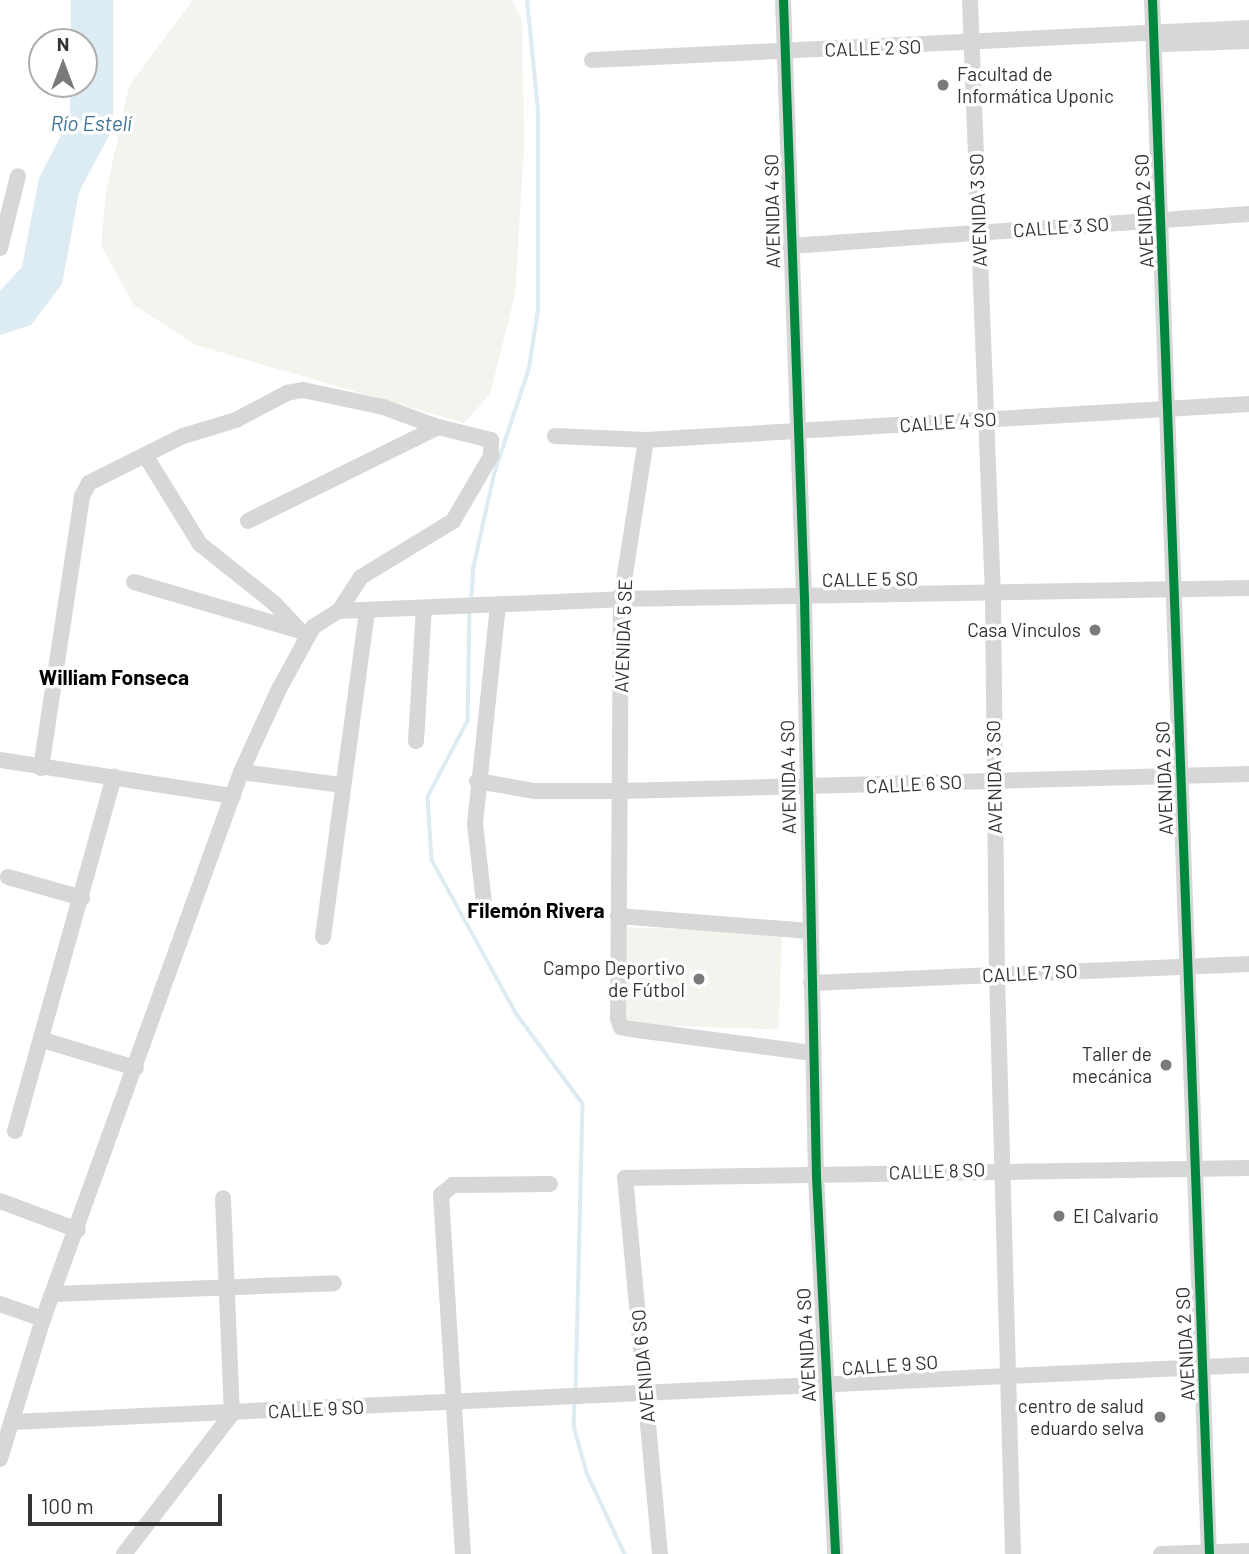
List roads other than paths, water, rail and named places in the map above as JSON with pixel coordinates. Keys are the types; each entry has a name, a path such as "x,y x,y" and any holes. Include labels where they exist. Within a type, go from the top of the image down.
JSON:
{"street":[{"name":"AVENIDA 4 SO","path":"783,0 796,432 804,598 805,789 816,1175 835,1554"},
{"name":"AVENIDA 3 SO","path":"970,0 993,596 997,975 1013,1554"},
{"name":"AVENIDA 2 SO","path":"1152,0 1170,409 1209,1553"},
{"name":"CALLE 2 SO","path":"592,60 1154,36 1249,28"},
{"name":"CALLE 2 SO","path":"1154,36 1165,44 1249,41"},
{"path":"0,248 5,243 9,198 18,176"},
{"name":"CALLE 3 SO","path":"790,246 1249,214"},
{"path":"0,1459 7,1427 43,1320 78,1230 241,772 304,635 338,611 361,577 453,521 472,494 491,456 491,440 438,427 383,407 303,390 145,455 89,483 82,496 41,768"},
{"name":"CALLE 4 SO","path":"555,436 646,440 1249,404"},
{"path":"248,521 438,427"},
{"name":"AVENIDA 5 SE","path":"646,440 621,599 618,916 621,1027 813,1053"},
{"path":"145,455 200,544 274,603 304,635"},
{"path":"134,582 304,635"},
{"name":"CALLE 5 SO","path":"338,611 367,612 460,605 621,599 993,596 1249,588"},
{"path":"484,904 475,824 477,781 498,604"},
{"path":"416,741 425,608"},
{"path":"323,937 367,612"},
{"path":"0,760 233,796"},
{"path":"241,772 343,785"},
{"name":"CALLE 6 SO","path":"477,781 535,791 621,791 805,789 994,780 1249,774"},
{"path":"15,1131 43,1040 114,777"},
{"path":"8,877 82,898"},
{"path":"618,916 809,931"},
{"name":"CALLE 7 SO","path":"811,983 1249,964"},
{"path":"43,1040 136,1069"},
{"name":"CALLE 8 SO","path":"625,1178 1003,1169 1249,1168"},
{"name":"AVENIDA 6 SO","path":"625,1178 660,1554"},
{"path":"463,1554 451,1401 441,1195 453,1185 550,1184"},
{"path":"124,1554 232,1414 223,1198"},
{"path":"0,1201 78,1230"},
{"path":"53,1294 334,1283"},
{"path":"0,1304 43,1320"},
{"name":"CALLE 9 SO","path":"7,1427 451,1401 646,1395 1010,1374 1249,1365"},
{"path":"1161,1554 1249,1551"}],"water":[{"name":"Río Estelí","path":"71,0 113,0 113,128 79,192 62,284 31,325 0,335 0,291 22,267 39,178 70,118 70,98 98,98 98,28 71,28"}],"waterway":[{"path":"471,601 473,569 494,474 529,368 538,310 538,110 527,0"},
{"path":"470,609 468,721 428,797 432,860 516,1013 583,1104 576,1391"},
{"path":"575,1402 574,1426 587,1473 625,1554"}],"place":[{"name":"Facultad de Informática Uponic","path":"943,85"},
{"name":"Casa Vinculos","path":"1095,630"},
{"name":"Campo Deportivo de Fútbol","path":"699,979"},
{"name":"Taller de mecánica","path":"1166,1065"},
{"name":"El Calvario","path":"1059,1216"},
{"name":"centro de salud eduardo selva","path":"1160,1417"}],"district":[{"name":"William Fonseca","path":"114,677"},
{"name":"Filemón Rivera","path":"536,910"}]}
